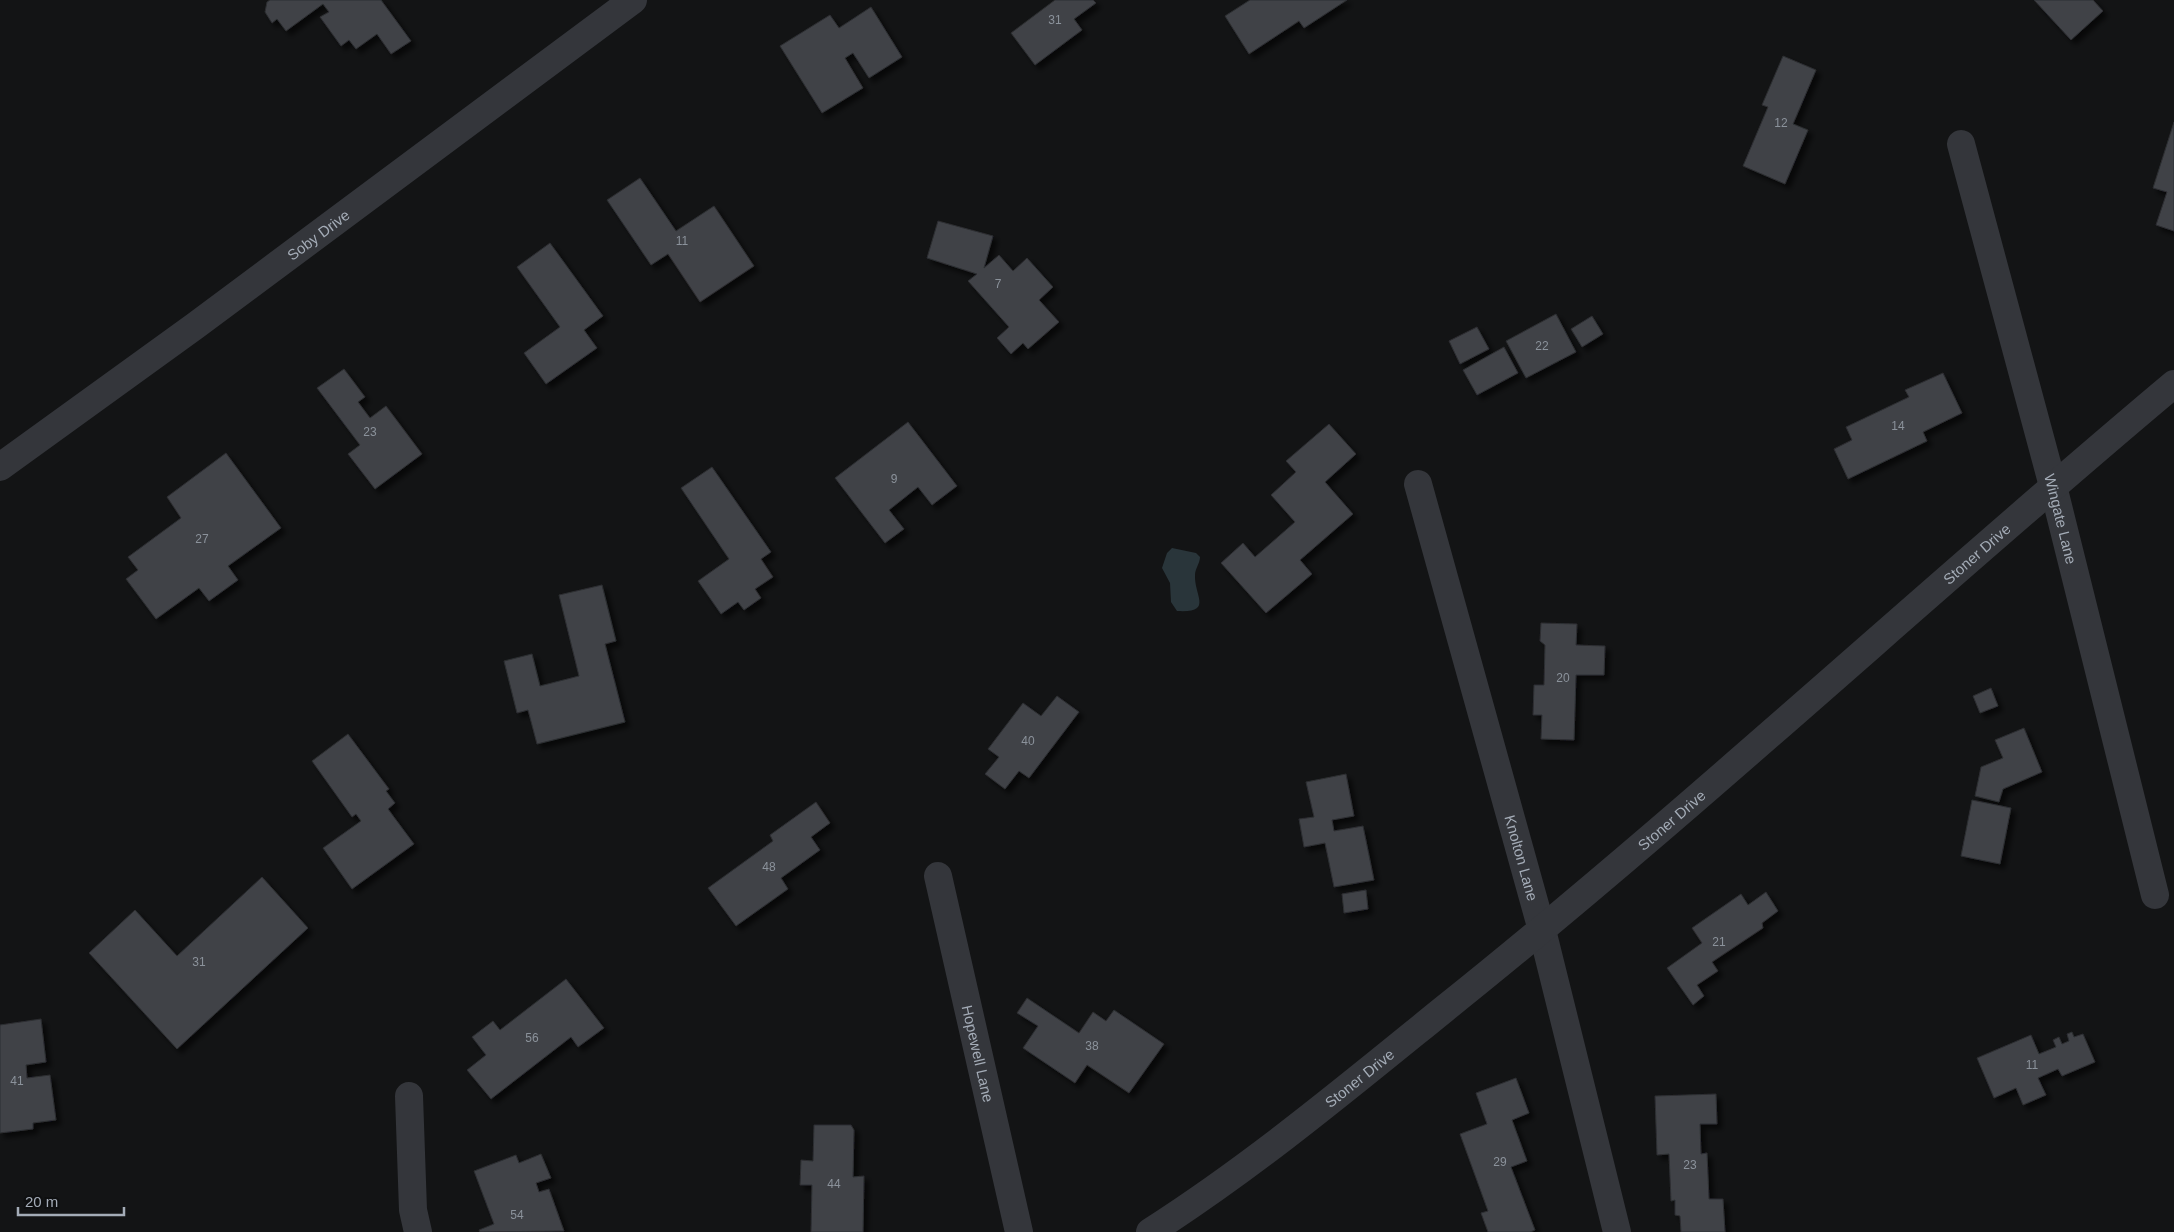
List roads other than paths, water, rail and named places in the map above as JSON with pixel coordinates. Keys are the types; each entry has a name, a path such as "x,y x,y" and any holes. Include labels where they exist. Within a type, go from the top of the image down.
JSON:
{"street":[{"name":"Soby Drive","path":"0,467 195,326 633,0"},
{"name":"Wingate Lane","path":"1961,144 2053,486 2155,895"},
{"name":"Stoner Drive","path":"1150,1232 1200,1200 1381,1060 1542,930 2053,486 2174,384"},
{"name":"Knolton Lane","path":"1418,484 1542,930 1617,1232"},
{"name":"Hopewell Lane","path":"938,876 1020,1232"},
{"path":"409,1096 413,1210 418,1232"}]}
